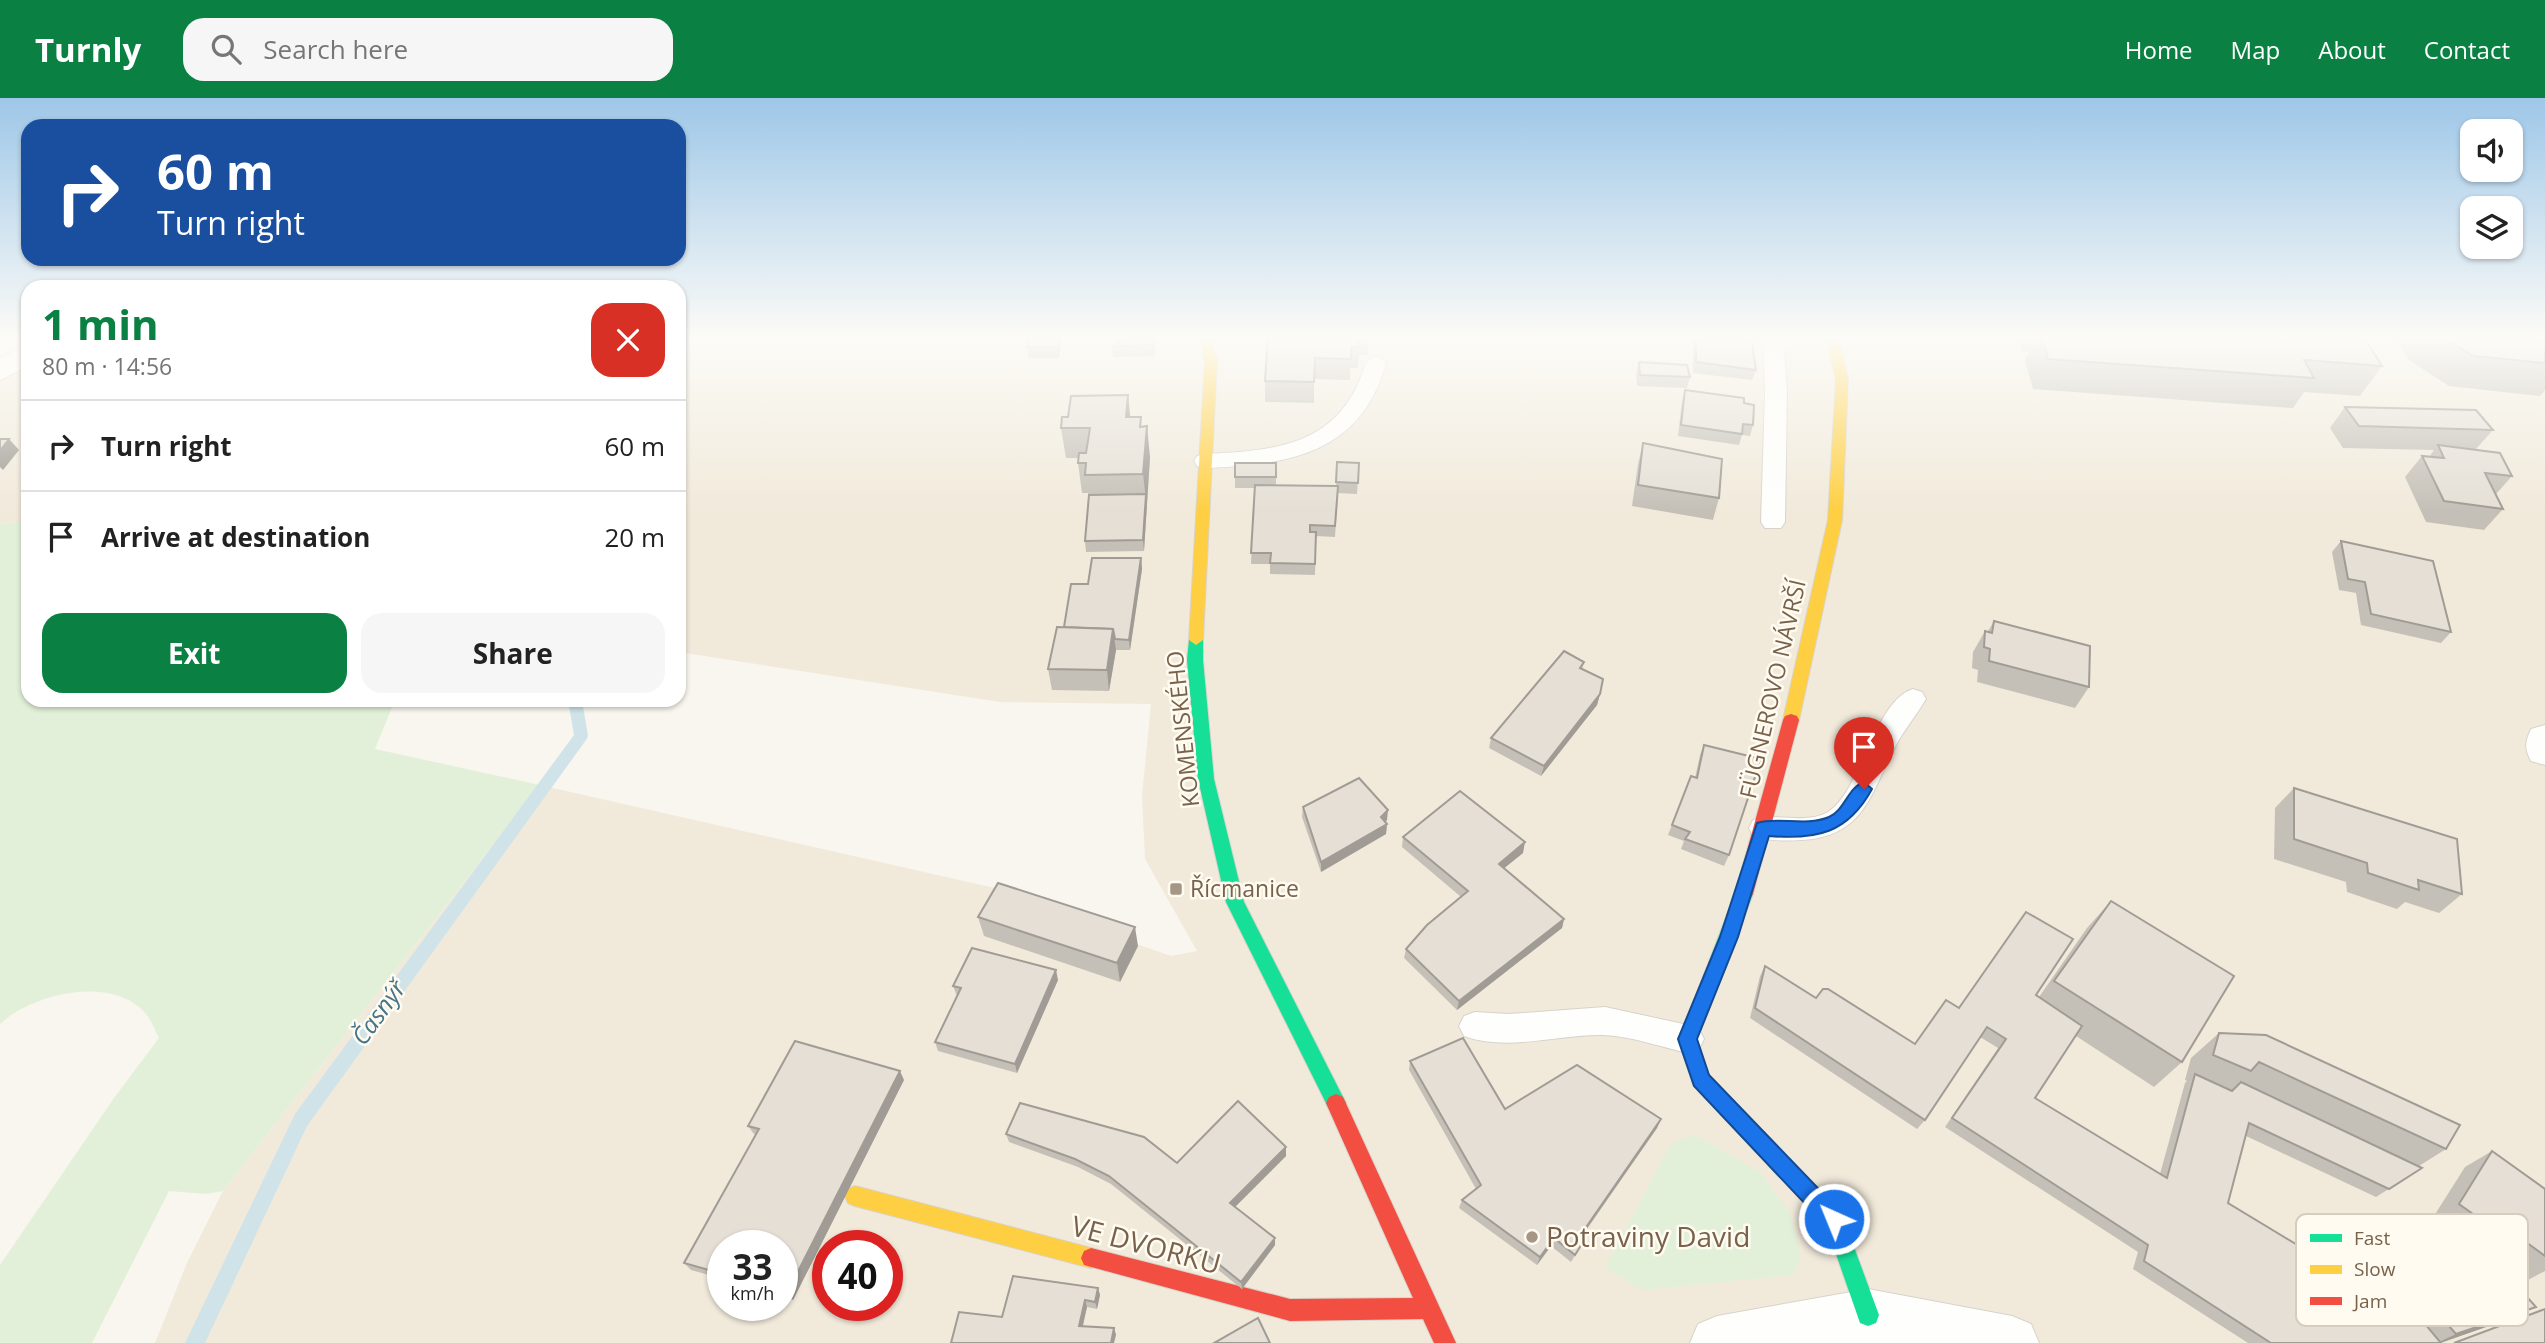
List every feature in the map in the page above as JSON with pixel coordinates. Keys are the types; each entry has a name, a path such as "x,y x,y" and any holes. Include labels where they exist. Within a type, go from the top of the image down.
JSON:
{"street":[{"name":"KOMENSKÉHO","path":"1209,395 1195,660 1206,779 1235,902 1331,1092 1445,1343"},
{"name":"FÜGNEROVO NÁVRŠÍ","path":"1688,1039 1729,937 1783,757 1835,520 1841,395"},
{"path":"2545,740 2545,750"},
{"path":"1688,1039 1701,1080 1834,1219 1868,1315"},
{"name":"VE DVORKU","path":"855,1196 1290,1310 1429,1308"},
{"path":"1717,1343 1868,1315 2012,1343"}],"lane":[{"path":"1205,461 1271,457 1322,438 1352,417 1363,395"},
{"path":"1773,522 1776,395"},
{"path":"1763,828 1814,828 1842,818 1854,806 1880,750 1913,699"},
{"path":"1475,1026 1509,1028 1605,1021 1688,1039"}],"shaded area":[{"path":"0,395 21,395 21,522 0,524"},
{"path":"686,395 2545,395 2545,1343 155,1343 187,1263 223,1191 540,785 1008,891 1016,902 1171,956 1197,951 1145,859 1142,796 1151,704 1000,702 686,653"}],"green space":[{"path":"21,522 21,707 392,707 375,749 540,785 223,1191 206,1194 169,1191 92,1343 0,1343 0,1265 114,1098 159,1038 146,1014 131,1002 113,994 93,992 51,997 14,1013 0,1024 0,524"},
{"path":"1693,1134 1760,1172 1790,1213 1801,1255 1794,1275 1641,1290 1605,1267 1671,1144"}],"building":[{"path":"1128,395 1126,417 1141,417 1140,427 1147,426 1143,474 1085,475 1086,463 1078,463 1079,453 1086,453 1090,428 1061,428 1062,417 1068,417 1071,396"},
{"path":"1684,395 1744,398 1744,403 1754,405 1753,425 1743,424 1742,434 1681,425"},
{"path":"2345,407 2476,410 2493,430 2359,426"},
{"path":"0,439 9,439 0,451"},
{"path":"1643,443 1722,459 1719,498 1638,485"},
{"path":"2438,445 2500,453 2512,476 2485,473 2503,509 2444,501 2422,456 2444,458"},
{"path":"1337,462 1359,463 1358,483 1336,482"},
{"path":"1235,463 1276,463 1276,477 1235,477"},
{"path":"1255,485 1338,486 1335,526 1310,525 1310,532 1316,532 1315,564 1270,563 1271,553 1251,553"},
{"path":"1146,494 1143,540 1085,541 1089,495"},
{"path":"2341,541 2433,561 2451,632 2371,614 2365,582 2348,579"},
{"path":"1092,558 1141,558 1129,640 1115,639 1113,629 1064,627 1071,584 1088,584"},
{"path":"1994,621 2090,646 2089,687 1989,661 1990,649 1984,647 1985,631 1992,633"},
{"path":"1057,627 1113,629 1107,670 1048,669"},
{"path":"1564,651 1584,662 1580,668 1603,679 1600,694 1544,766 1491,738"},
{"path":"1704,745 1761,759 1729,855 1685,839 1690,832 1672,825 1691,776 1697,778"},
{"path":"1359,778 1388,810 1381,817 1387,824 1321,862 1303,807"},
{"path":"2294,788 2457,839 2462,894 2418,880 2419,890 2368,873 2367,863 2294,839"},
{"path":"1460,791 1525,842 1499,864 1564,919 1459,1001 1406,949 1427,925 1468,891 1403,837"},
{"path":"998,883 1135,927 1117,963 978,917"},
{"path":"2111,901 2234,976 2182,1062 2054,981"},
{"path":"2026,912 2073,939 2036,995 2082,1026 2035,1098 2167,1178 2195,1074 2232,1091 2241,1082 2422,1168 2389,1189 2249,1123 2228,1203 2296,1244 2296,1326 2427,1326 2441,1343 2271,1343 2144,1261 2148,1245 1952,1118 2006,1039 1987,1027 1925,1120 1755,1008 1765,966 1816,998 1823,989 1828,989 1915,1044 1946,1000 1959,1008"},
{"path":"972,948 1056,970 1015,1064 935,1042 961,988 953,986"},
{"path":"2219,1033 2266,1035 2460,1125 2446,1149 2259,1062 2251,1071 2213,1055"},
{"path":"1463,1038 1505,1109 1577,1065 1661,1119 1582,1233 1585,1239 1575,1255 1554,1238 1540,1257 1462,1200 1481,1185 1410,1061"},
{"path":"795,1041 900,1071 819,1230 812,1230 812,1244 798,1271 798,1230 707,1230 707,1269 684,1263 759,1129 748,1126"},
{"path":"1238,1101 1286,1147 1230,1203 1275,1238 1241,1282 1109,1176 1075,1159 1006,1134 1020,1103 1144,1137 1177,1163"},
{"path":"2492,1151 2545,1189 2545,1256 2528,1244 2528,1214 2473,1214 2459,1204"},
{"path":"1013,1276 1098,1288 1095,1302 1085,1300 1079,1326 1114,1328 1111,1343 951,1343 959,1312 1002,1317"},
{"path":"2528,1298 2536,1307 2528,1310"},
{"path":"2545,1309 2545,1343 2454,1343 2500,1326 2528,1326 2528,1315"},
{"path":"1258,1318 1270,1343 1214,1343"},
{"path":"2449,1326 2480,1326 2456,1334"}],"waterway":[{"name":"Časnýř","path":"195,1343 301,1120 581,736 576,707"}],"traffic: fast":[{"path":"1196,640 1195,660 1206,779 1235,902 1336,1103"},
{"path":"1744,894 1688,1039 1701,1080 1834,1219 1868,1315"}],"traffic: slow":[{"path":"1196,640 1209,395"},
{"path":"1791,720 1835,520 1841,395"},
{"path":"855,1196 1091,1258"}],"traffic: jam":[{"path":"1744,894 1791,720"},
{"path":"1336,1103 1445,1343"},
{"path":"1091,1258 1290,1310 1429,1308"}],"place":[{"name":"Řícmanice","path":"1176,889"},
{"name":"Potraviny David","path":"1532,1237"}],"route":[{"path":"1834,1219 1701,1080 1688,1039 1729,937 1752,872 1763,828 1794,831 1829,825 1842,818 1854,806 1864,789"}]}
